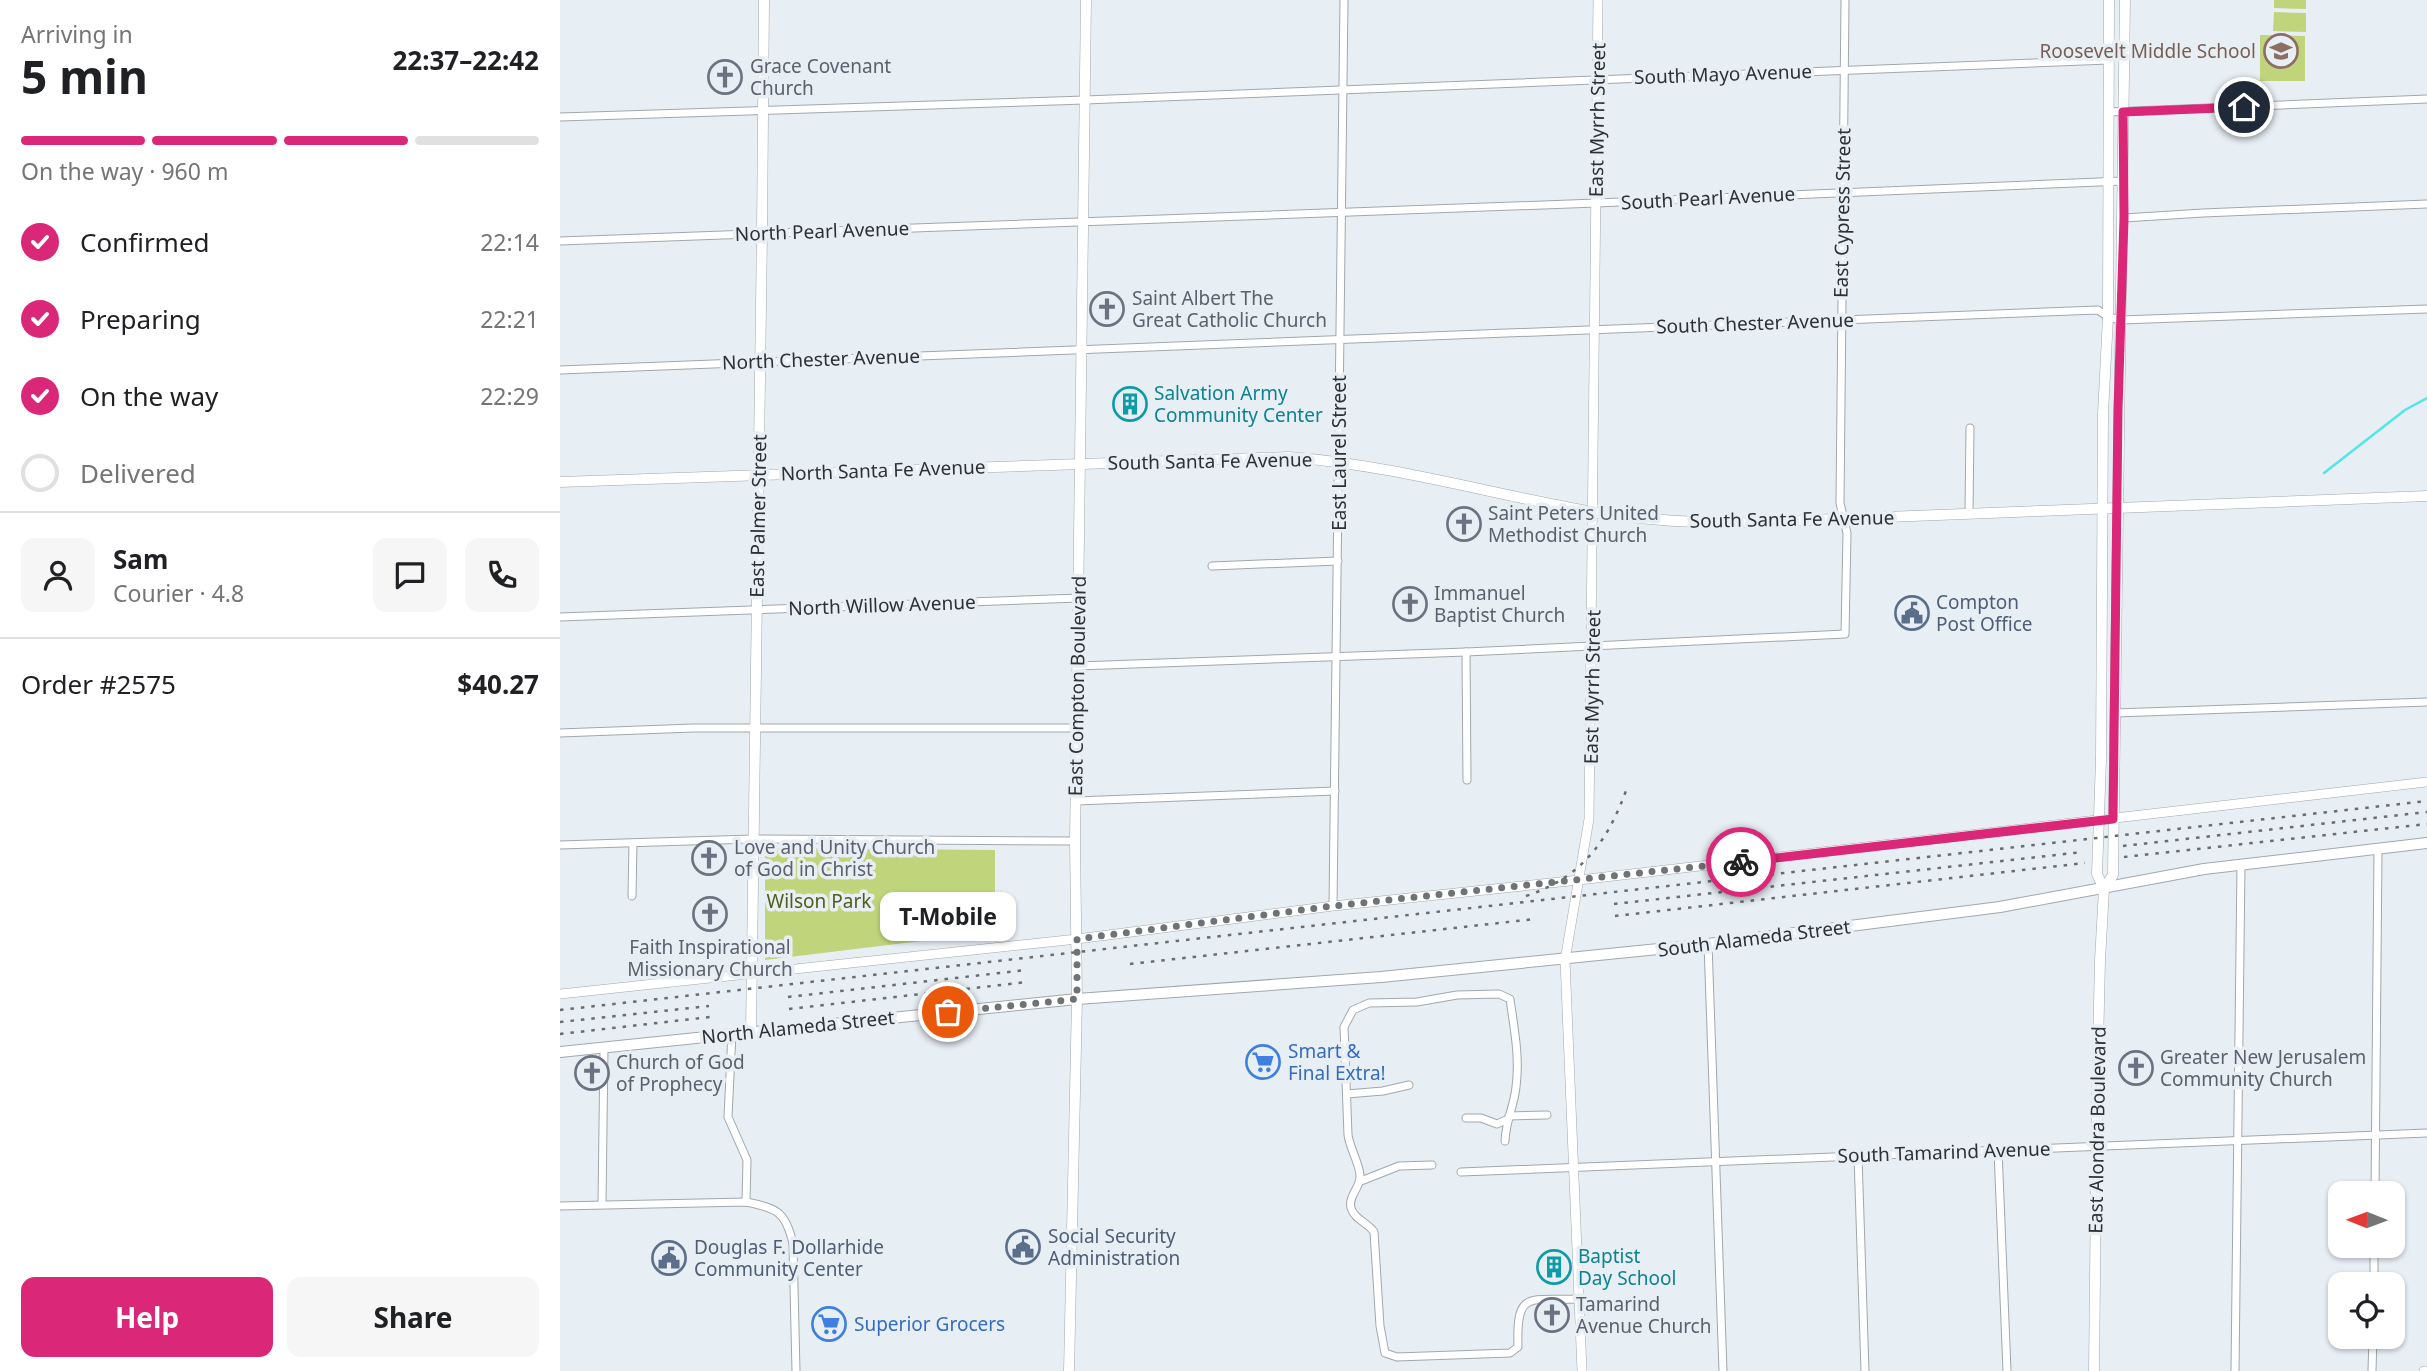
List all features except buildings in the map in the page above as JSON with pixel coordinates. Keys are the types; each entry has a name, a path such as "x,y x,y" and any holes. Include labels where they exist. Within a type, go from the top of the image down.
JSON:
{"main road":[{"name":"East Palmer Street","path":"751,1031 764,0"},
{"name":"East Compton Boulevard","path":"1069,1371 1077,999 1075,841 1086,0"},
{"name":"East Alondra Boulevard","path":"2104,889 2097,874 2100,820 2102,508 2108,317 2109,0"},
{"name":"East Alondra Boulevard","path":"2094,1371 2099,960 2104,889 2113,875 2125,0"},
{"name":"South Santa Fe Avenue","path":"1079,463 1289,457 1340,461 1594,512 1674,521 1731,523 2427,496"},
{"name":"North Santa Fe Avenue","path":"560,482 1079,463"},
{"name":"South Alameda Street","path":"1077,999 1381,977 1708,944 2000,907 2241,864 2427,843"},
{"name":"North Alameda Street","path":"560,1052 1077,999"}],"street":[{"name":"East Laurel Street","path":"1333,906 1344,0"},
{"name":"East Myrrh Street","path":"1582,1371 1565,960 1589,819 1598,0"},
{"name":"East Cypress Street","path":"1592,645 1845,634 1847,533 1840,503 1845,0"},
{"name":"South Mayo Avenue","path":"560,117 1084,100 2109,60"},
{"path":"2109,112 2427,99"},
{"name":"South Pearl Avenue","path":"1084,221 2123,181"},
{"path":"2124,218 2427,204"},
{"name":"North Pearl Avenue","path":"560,241 1084,221"},
{"name":"South Chester Avenue","path":"1081,349 2098,310 2108,317 2121,320 2427,309"},
{"name":"North Chester Avenue","path":"560,370 1081,349"},
{"path":"1969,513 1970,428"},
{"path":"1212,566 1338,561"},
{"name":"North Willow Avenue","path":"560,617 1079,598"},
{"path":"1078,666 1592,645"},
{"path":"1466,652 1467,780"},
{"path":"2115,713 2427,702"},
{"path":"560,733 693,729 1077,728"},
{"path":"560,994 1077,939 1333,906 2427,782"},
{"path":"1076,801 1335,791"},
{"path":"560,845 752,839 1075,841"},
{"path":"632,896 633,843"},
{"path":"2375,1181 2378,849"},
{"path":"2235,1371 2241,864"},
{"path":"1708,944 1723,1371"},
{"path":"1505,1141 1516,1090 1517,1041 1510,999 1499,994 1457,995 1417,1003 1381,1002 1361,1005 1353,1010 1344,1027 1347,1094 1350,1149 1360,1169 1361,1181 1351,1199 1351,1208 1374,1232 1380,1326 1385,1353 1397,1357 1510,1353 1518,1347 1517,1321 1521,1307 1528,1301 1579,1299"},
{"path":"732,1033 728,1117 747,1160 746,1202"},
{"path":"602,1203 604,1048"},
{"path":"1347,1094 1409,1085"},
{"path":"1466,1118 1480,1118 1497,1124 1508,1118 1547,1115"},
{"name":"South Tamarind Avenue","path":"1461,1172 2427,1133"},
{"path":"1998,1150 2007,1371"},
{"path":"1858,1156 1865,1371"},
{"path":"1361,1181 1399,1166 1432,1165"},
{"path":"560,1206 746,1202 781,1213 789,1225 793,1244 796,1371"},
{"path":"2372,1371 2373,1349"}],"green space":[{"path":"2274,0 2306,0 2306,9 2274,8"},
{"path":"2274,12 2306,13 2306,32 2273,31"},
{"path":"2260,35 2305,36 2305,81 2260,81"},
{"name":"Wilson Park","path":"765,848 995,850 995,932 765,960"}],"waterway":[{"path":"2324,473 2405,410 2427,398"}],"railway":[{"path":"1526,896 1563,878 1591,854 1612,823 1628,785"},
{"path":"560,1010 2427,801"},
{"path":"2123,846 2427,812"},
{"path":"2124,857 2427,824"},
{"path":"1614,904 2083,852"},
{"path":"1615,916 2085,863"},
{"path":"1130,964 1535,919"},
{"path":"788,997 1026,970"},
{"path":"789,1009 1027,982"},
{"path":"560,1022 709,1006"},
{"path":"560,1034 710,1017"}],"way so far":[{"path":"948,1012 1077,999 1077,939 1333,906 1741,862"}],"place":[{"name":"Roosevelt Middle School","path":"2281,51"},
{"name":"Grace Covenant Church","path":"725,77"},
{"name":"Saint Albert The Great Catholic Church","path":"1107,309"},
{"name":"Salvation Army Community Center","path":"1130,404"},
{"name":"Saint Peters United Methodist Church","path":"1464,524"},
{"name":"Immanuel Baptist Church","path":"1410,604"},
{"name":"Compton Post Office","path":"1912,613"},
{"name":"Love and Unity Church of God in Christ","path":"709,858"},
{"name":"Faith Inspirational Missionary Church","path":"710,914"},
{"name":"T-Mobile","path":"948,1012"},
{"name":"Smart & Final Extra!","path":"1263,1062"},
{"name":"Greater New Jerusalem Community Church","path":"2136,1068"},
{"name":"Church of God of Prophecy","path":"592,1073"},
{"name":"Social Security Administration","path":"1023,1247"},
{"name":"Douglas F. Dollarhide Community Center","path":"669,1258"},
{"name":"Baptist Day School","path":"1554,1267"},
{"name":"Tamarind Avenue Church","path":"1552,1315"},
{"name":"Superior Grocers","path":"829,1324"}],"route":[{"path":"1741,862 2113,819 2118,410 2124,218 2123,112 2244,107"}]}
